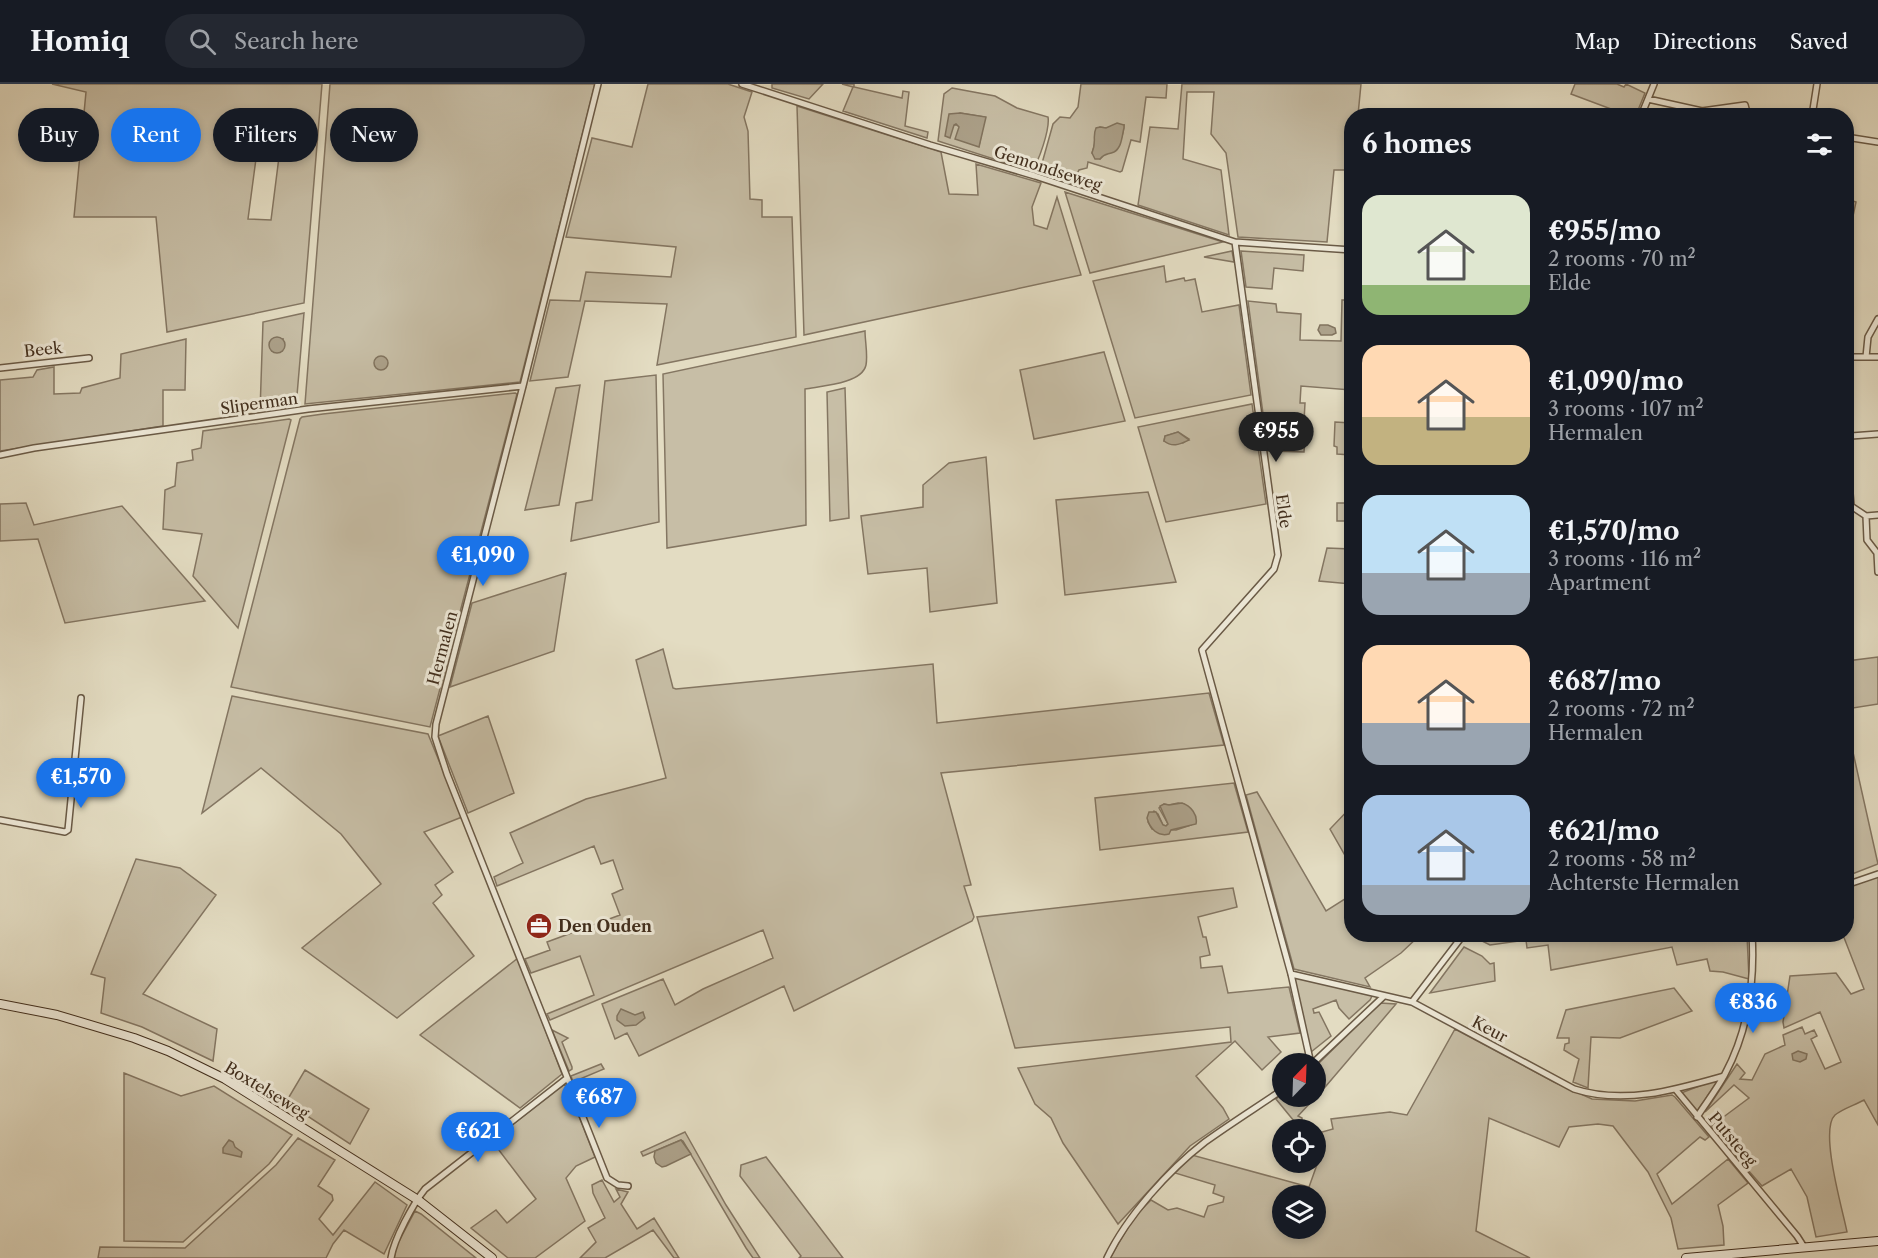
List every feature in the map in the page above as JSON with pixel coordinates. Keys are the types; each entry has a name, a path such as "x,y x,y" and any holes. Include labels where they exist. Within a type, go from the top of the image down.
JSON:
{"main road":[{"name":"Boxtelseweg","path":"0,1004 99,1026 168,1051 253,1095 418,1200 492,1258"},
{"path":"1686,1258 1878,1241"}],"street":[{"name":"Hermalen","path":"598,84 524,386 436,724 435,737 447,774 607,1178 618,1185 628,1186"},
{"name":"Gemondseweg","path":"742,84 930,145 1035,176 1235,243 1344,250"},
{"path":"1644,108 1654,84"},
{"path":"1813,108 1817,84"},
{"path":"1648,99 1688,108"},
{"path":"1724,108 1745,105 1746,108"},
{"path":"1854,139 1878,142"},
{"name":"Elde","path":"1235,243 1278,555 1274,569 1202,650 1291,974"},
{"path":"1866,357 1868,337 1878,319"},
{"path":"1854,357 1878,357"},
{"name":"Beek","path":"0,368 89,358"},
{"name":"Sliperman","path":"0,455 34,448 302,410 524,386"},
{"path":"1854,436 1878,434"},
{"path":"1854,508 1866,516 1878,515"},
{"path":"1866,516 1867,540 1876,550 1878,572"},
{"path":"0,820 65,832 68,830 81,698"},
{"path":"1854,882 1878,874"},
{"path":"1412,1002 1458,942"},
{"name":"Putsteeg","path":"1752,942 1753,959 1746,1017 1732,1060 1696,1117 1804,1247"},
{"path":"1291,974 1309,1053"},
{"name":"Keur","path":"1291,974 1412,1002 1574,1089 1592,1095 1612,1097 1676,1090 1724,1076"},
{"path":"1323,1053 1383,997"},
{"path":"391,1258 393,1248 426,1189 566,1079"},
{"path":"1676,1090 1696,1117"},
{"path":"1107,1258 1124,1227 1186,1158 1272,1097"}],"shaded area":[{"path":"52,84 322,84 318,133 318,108 213,108 213,162 256,162 248,219 271,220 278,162 316,162 304,303 167,332 156,217 74,217 79,162 99,162 99,108 84,108 86,92"},
{"path":"330,84 595,84 520,382 305,404"},
{"path":"648,84 728,84 752,92 744,117 748,131 750,199 762,200 762,217 792,217 796,337 657,365 667,304 585,301 568,377 530,381 550,300 580,301 586,272 671,277 676,247 566,237 592,138 632,147"},
{"path":"772,84 823,84 809,99 772,88"},
{"path":"842,84 854,84 854,87 902,98 903,91 909,92 905,126 928,132 927,138 843,111 853,87"},
{"path":"1081,84 1167,84 1166,98 1146,97 1140,142 1131,140 1122,171 1088,162 1087,168 1079,170 1072,184 1039,174 1053,124 1060,117 1070,118 1078,107","holes":["1124,125 1121,140 1113,150 1104,154 1100,159 1092,153 1100,127"]},
{"path":"1182,84 1361,84 1359,108 1344,108 1344,170 1334,170 1327,242 1238,237 1226,153 1211,134 1214,92 1187,92 1183,159 1221,170 1229,235 1138,205 1150,127 1178,129"},
{"path":"1575,84 1617,84 1624,87 1626,84 1645,93 1639,108 1608,108 1571,94"},
{"path":"952,88 995,96 1017,108 1048,117 1043,145 1031,171 938,141 944,94","holes":["960,113 985,117 979,146 958,125 954,125"]},
{"path":"797,106 941,152 949,194 978,195 976,164 1041,183 1032,207 1034,225 1047,229 1057,197 1081,275 804,335"},
{"path":"960,113 986,117 979,147 955,139 959,127 956,124 950,138 945,136 949,114"},
{"path":"1117,123 1124,125 1119,148 1100,159 1095,159 1092,153 1096,128 1106,128"},
{"path":"1065,192 1223,242 1090,273"},
{"path":"1232,251 1234,262 1204,257"},
{"path":"1241,251 1304,255 1303,271 1274,268 1272,289 1246,287"},
{"path":"1164,266 1166,282 1184,278 1185,281 1195,279 1202,312 1239,305 1251,395 1135,418 1093,281"},
{"path":"1342,300 1344,300 1344,389 1301,386 1300,403 1305,403 1304,421 1297,422 1296,436 1305,437 1304,452 1268,451 1248,301 1276,304 1277,312 1301,314 1300,340 1341,341"},
{"path":"304,313 296,407 260,412 263,322","holes":["283,339 282,351 272,351 272,341"]},
{"path":"1320,325 1335,328 1336,333 1321,335 1318,330"},
{"path":"865,331 867,361 863,371 840,383 805,389 806,525 667,548 663,374"},
{"path":"277,337 285,345 277,353 269,345"},
{"path":"186,339 185,390 163,390 163,426 0,451 0,380 33,377 37,370 54,367 54,394 80,393 82,388 120,378 121,354"},
{"path":"1104,352 1125,421 1034,439 1020,370"},
{"path":"378,356 384,356 388,363 384,370 378,370 374,366 374,360"},
{"path":"656,375 659,522 571,541 576,503 592,500 605,381"},
{"path":"580,385 559,505 525,510 556,388"},
{"path":"845,388 849,518 830,521 827,392"},
{"path":"517,394 430,727 231,687 300,419 323,414"},
{"path":"1252,404 1266,504 1166,522 1138,427","holes":["1178,432 1189,439 1183,443 1164,441 1165,436"]},
{"path":"291,420 238,628 193,576 202,534 163,529 165,490 175,486 177,463 193,460 192,450 201,448 203,431"},
{"path":"1335,422 1344,423 1344,454 1337,454 1337,447 1334,446"},
{"path":"1178,432 1189,440 1173,445 1164,441 1165,436"},
{"path":"986,457 997,603 930,612 927,568 868,574 861,516 923,507 923,485 949,463"},
{"path":"1148,492 1176,582 1065,595 1056,500"},
{"path":"26,503 34,525 122,506 205,601 65,623 38,539 0,541 0,504"},
{"path":"1337,503 1344,503 1344,521 1337,521"},
{"path":"1327,548 1344,549 1344,583 1319,581"},
{"path":"566,573 554,651 450,687 472,603"},
{"path":"663,649 673,688 676,689 933,664 937,723 1209,693 1224,745 941,773 971,885 964,886 974,917 972,921 794,1011 784,986 639,1056 627,1033 615,1039 602,1004 663,979 675,1005 703,989 773,958 763,930 550,1020 547,1014 594,995 580,956 531,973 525,959 550,950 547,942 620,915 612,894 623,889 613,860 601,864 594,846 497,886 494,877 523,863 510,833 586,799 666,778 636,660"},
{"path":"1878,657 1878,704 1854,708 1854,660"},
{"path":"232,696 428,734 462,817 424,832 453,872 435,885 442,895 433,903 474,956 397,1018 302,948 381,884 341,834 261,768 202,813"},
{"path":"488,716 514,793 468,813 438,736"},
{"path":"1854,757 1878,864 1854,873"},
{"path":"1234,783 1248,832 1100,850 1095,798","holes":["1164,804 1184,804 1191,825 1176,830 1152,829 1148,822 1154,811 1166,826 1168,824 1159,808"]},
{"path":"1257,792 1326,911 1344,899 1344,942 1413,942 1365,978 1370,987 1294,969 1246,795"},
{"path":"1182,803 1193,811 1196,824 1171,830 1165,835 1152,829 1147,818 1149,812 1156,812 1163,825 1166,826 1168,824 1160,806"},
{"path":"1344,814 1344,854 1330,829"},
{"path":"136,859 180,868 216,895 143,994 217,1029 213,1061 142,1027 101,1013 105,978 91,974"},
{"path":"1878,875 1878,1125 1864,1100 1835,1115 1831,1123 1831,1153 1847,1232 1816,1237 1807,1197 1791,1169 1762,1186 1710,1127 1749,1098 1734,1085 1705,1112 1737,1064 1745,1073 1740,1079 1752,1080 1765,1054 1785,1045 1783,1035 1802,1027 1805,1034 1814,1030 1817,1036 1811,1039 1825,1069 1841,1062 1820,1012 1784,1028 1783,1022 1790,976 1836,973 1851,994 1864,989 1846,942 1854,942 1854,884"},
{"path":"1233,888 1237,907 1198,917 1210,955 1200,957 1201,968 1222,966 1228,993 1289,987 1300,1033 1268,1037 1281,1052 1272,1053 1272,1061 1262,1070 1235,1041 1196,1076 1223,1108 1229,1119 1190,1146 1118,1224 1063,1143 1051,1118 1035,1104 1018,1068 1231,1042 1230,1027 1015,1048 977,917"},
{"path":"1484,942 1512,942 1490,945"},
{"path":"1526,942 1747,942 1749,979 1710,971 1707,959 1677,965 1672,947 1551,970 1548,945 1527,948"},
{"path":"1464,947 1482,956 1490,964 1494,963 1495,981 1430,993"},
{"path":"518,958 562,1074 520,1108 420,1035"},
{"path":"1295,977 1373,994 1370,1000 1349,1019 1339,1008 1336,1000 1313,1009 1314,1013 1319,1012 1331,1036 1311,1052 1294,981"},
{"path":"1674,988 1692,1011 1620,1038 1591,1037 1588,1088 1573,1082 1579,1059 1564,1050 1565,1044 1569,1043 1569,1038 1557,1038 1566,1010"},
{"path":"1380,1003 1396,1004 1326,1086 1326,1056"},
{"path":"621,1009 635,1015 643,1012 645,1018 636,1025 625,1026 617,1020"},
{"path":"1455,1029 1554,1082 1592,1099 1635,1101 1672,1095 1675,1097 1709,1137 1705,1140 1700,1137 1657,1174 1672,1204 1728,1159 1748,1183 1718,1205 1723,1226 1724,1245 1678,1249 1671,1218 1648,1172 1613,1126 1598,1124 1569,1127 1559,1147 1489,1118 1476,1231 1530,1258 1110,1258 1134,1217 1151,1200 1168,1210 1177,1208 1204,1217 1208,1206 1223,1202 1224,1197 1213,1193 1215,1185 1175,1173 1192,1155 1302,1185 1272,1185 1272,1239 1326,1239 1326,1185 1310,1185 1314,1173 1326,1173 1326,1131 1333,1129 1331,1119 1390,1112 1407,1115"},
{"path":"552,1030 568,1038 562,1042 572,1067 569,1071"},
{"path":"1798,1051 1807,1054 1806,1059 1800,1062 1793,1060 1792,1054"},
{"path":"601,1064 604,1069 573,1082 571,1076"},
{"path":"305,1070 369,1109 350,1144 286,1102"},
{"path":"124,1073 181,1096 214,1086 292,1135 269,1164 183,1242 124,1241"},
{"path":"1720,1078 1697,1111 1681,1093"},
{"path":"563,1085 567,1086 595,1157 576,1166 566,1178 585,1221 535,1258 508,1258 471,1228 496,1210 507,1223 536,1199 492,1141"},
{"path":"1283,1107 1306,1107 1298,1116 1302,1119 1292,1119"},
{"path":"685,1132 726,1205 760,1258 753,1258 746,1248 683,1141 643,1156 641,1152"},
{"path":"298,1138 335,1160 318,1186 332,1195 333,1200 319,1219 333,1235 375,1182 407,1205 384,1254 344,1230 326,1258 98,1258 100,1247 185,1248 276,1165"},
{"path":"229,1140 242,1152 241,1157 223,1153 223,1148"},
{"path":"681,1140 691,1154 666,1166 662,1167 656,1163 655,1151"},
{"path":"766,1157 843,1258 799,1258 801,1256 740,1176 741,1165"},
{"path":"602,1180 614,1202 620,1197 616,1189 628,1192 621,1204 637,1229 654,1218 679,1258 674,1258 653,1230 605,1258 580,1258 596,1242 588,1228 605,1218 593,1193 592,1185"},
{"path":"415,1211 476,1258 394,1258 397,1245"}],"place":[{"name":"Den Ouden","path":"539,926"}]}
